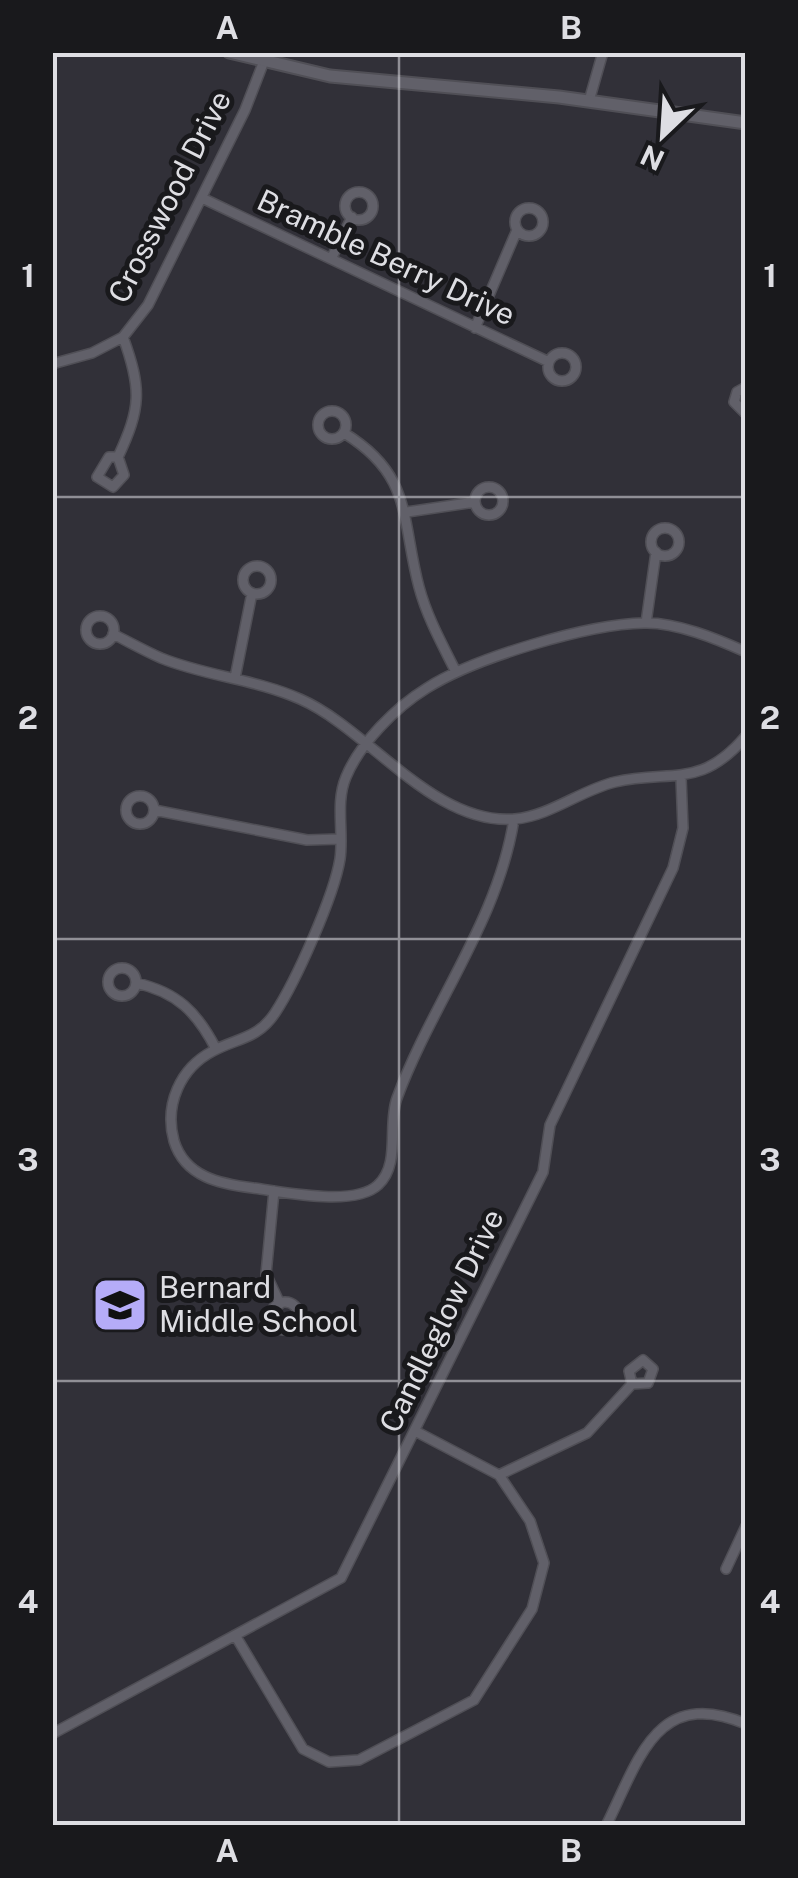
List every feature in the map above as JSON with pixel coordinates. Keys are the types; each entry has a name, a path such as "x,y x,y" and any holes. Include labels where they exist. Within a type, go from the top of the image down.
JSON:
{"street":[{"path":"230,52 330,76 589,101 746,123"},
{"path":"589,101 603,52"},
{"name":"Crosswood Drive","path":"52,364 92,353 123,338 148,305 264,61"},
{"name":"Bramble Berry Drive","path":"202,198 549,362"},
{"path":"331,259 352,217"},
{"path":"475,328 517,230"},
{"path":"118,457 132,427 139,390 123,338"},
{"path":"746,387 736,392 734,402 746,414"},
{"path":"344,432 387,468 407,512 418,584 456,672"},
{"path":"407,512 475,502"},
{"path":"646,622 656,552"},
{"path":"235,678 252,593"},
{"path":"514,820 505,871 396,1101 387,1174 364,1194 350,1197 274,1191 203,1177 174,1142 170,1108 175,1094 185,1074 216,1049 249,1039 276,1012 334,886 340,797 346,776 366,745 425,689 456,672 573,634 646,622 718,639 746,652"},
{"path":"113,634 163,659 312,704 438,799 461,809 514,820 617,782 681,778 709,767 746,736"},
{"name":"Candleglow Drive","path":"52,1734 341,1578 544,1172 550,1125 673,868 684,828 681,778"},
{"path":"154,810 307,840 340,839"},
{"path":"136,982 182,1000 202,1022 216,1049"},
{"path":"274,1191 266,1274 280,1304"},
{"path":"499,1475 587,1433 632,1384"},
{"path":"235,1636 303,1749 330,1762 359,1760 474,1700 532,1609 544,1563 530,1521 499,1475 416,1431"},
{"path":"726,1569 746,1526"},
{"path":"606,1825 649,1737 678,1717 708,1711 746,1724"}],"place":[{"name":"Bernard Middle School","path":"120,1305"}]}
